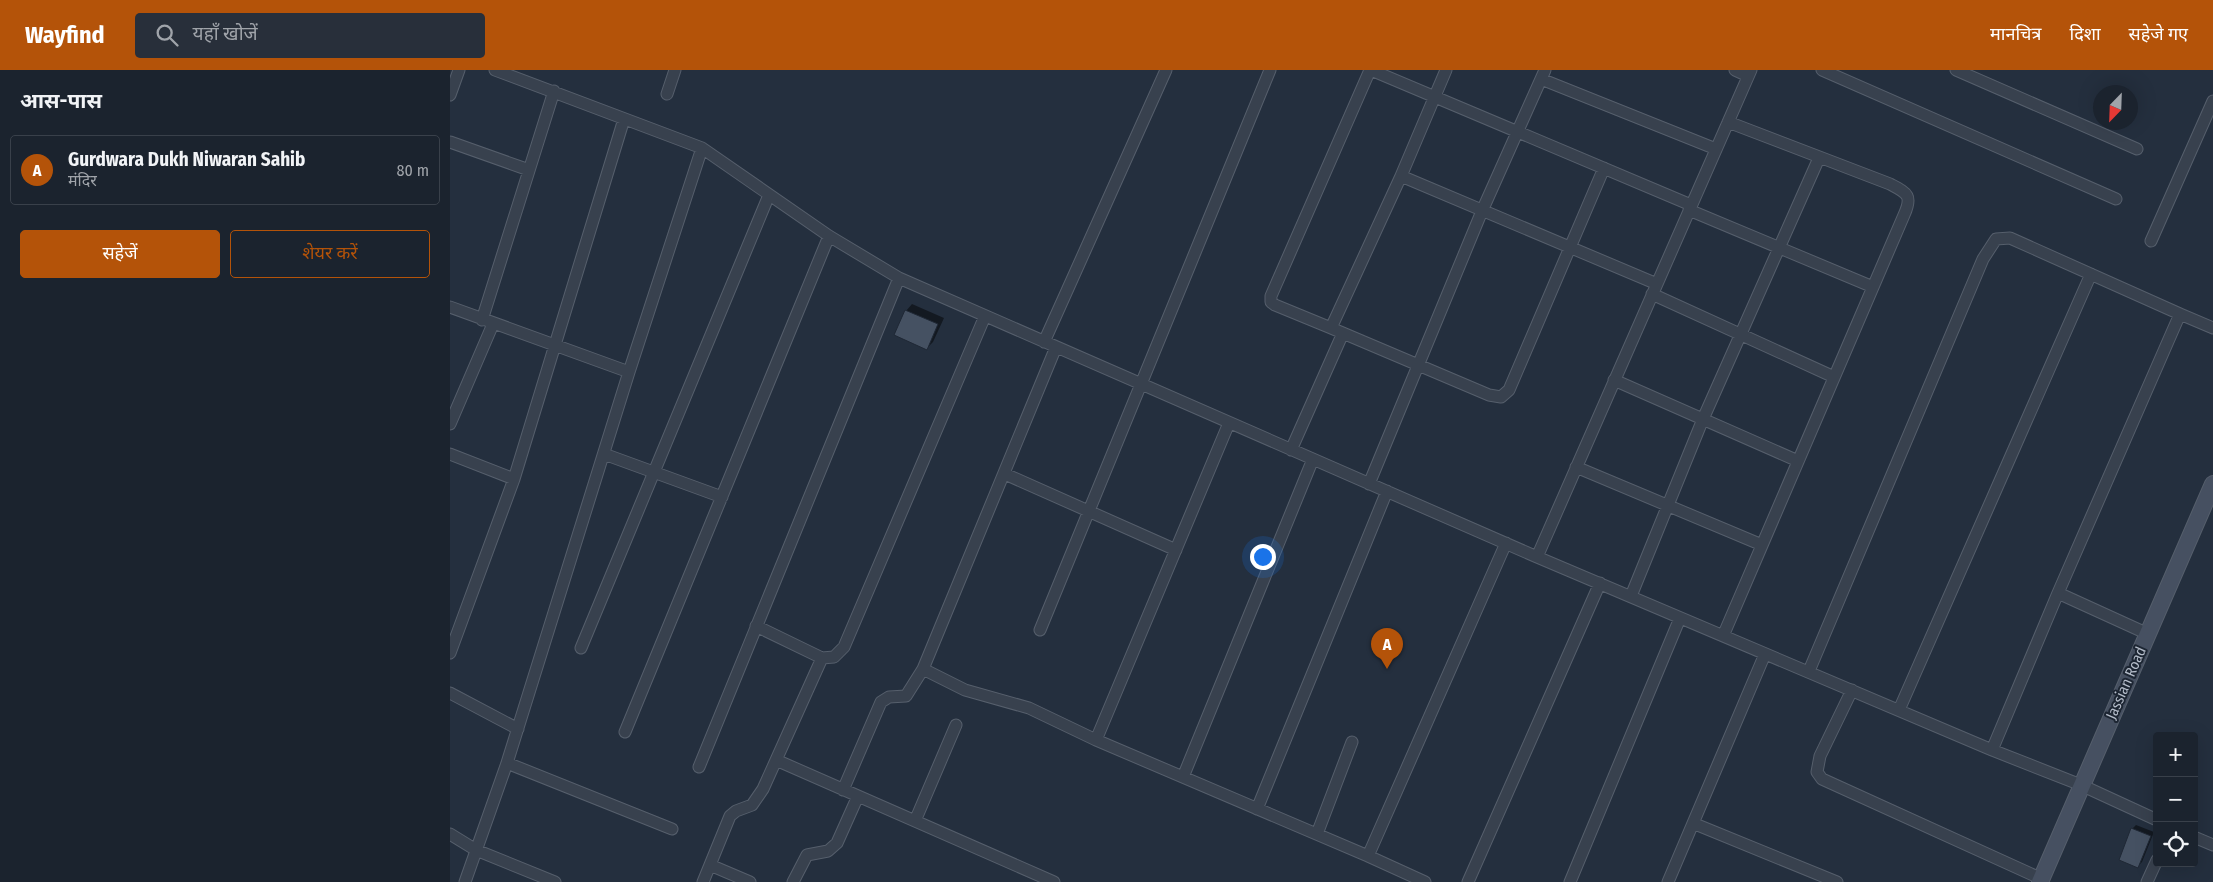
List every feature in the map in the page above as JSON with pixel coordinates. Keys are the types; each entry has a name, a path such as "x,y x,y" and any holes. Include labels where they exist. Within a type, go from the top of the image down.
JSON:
{"street":[{"path":"450,95 458,70"},
{"path":"495,70 702,148 829,236 899,278 1536,556 1992,750 2081,785 2153,818"},
{"path":"667,94 675,70"},
{"path":"1044,342 1166,70"},
{"path":"1040,630 1270,70"},
{"path":"1604,168 1505,394 1501,397 1489,394 1271,302 1271,296 1371,70 1604,168 1779,248 1873,287"},
{"path":"1331,328 1401,176 1446,70"},
{"path":"1536,556 1750,73 1735,70"},
{"path":"1822,70 2116,198"},
{"path":"1956,70 2137,149"},
{"path":"1369,484 1417,364 1482,211 1543,75 1716,149"},
{"path":"450,424 488,322 554,91"},
{"path":"2151,241 2213,101"},
{"path":"450,653 514,479 624,119"},
{"path":"1723,636 1907,208 1907,194 1890,184 1728,122"},
{"path":"450,142 530,170"},
{"path":"465,882 518,729 629,372 702,148"},
{"path":"1631,596 1703,419 1819,158"},
{"path":"1401,176 1570,247 1741,334 1834,377"},
{"path":"581,648 769,195"},
{"path":"625,732 829,236"},
{"path":"1809,671 1988,249 1996,240 2010,238 2213,328"},
{"path":"1899,710 2091,274"},
{"path":"700,766 899,278"},
{"path":"450,307 629,372"},
{"path":"1992,750 2058,592 2180,314"},
{"path":"756,626 822,658 834,657 844,647 985,316"},
{"path":"1291,450 1343,333"},
{"path":"843,790 881,702 889,697 906,696 923,669 1056,348"},
{"path":"1614,380 1798,461"},
{"path":"1096,740 1229,423"},
{"path":"450,454 514,479"},
{"path":"604,454 722,497"},
{"path":"1183,777 1313,459"},
{"path":"1576,467 1762,545"},
{"path":"1005,474 1176,550"},
{"name":"Jassian Road","path":"2041,880 2213,484"},
{"path":"1257,809 1387,491"},
{"path":"1368,856 1506,543"},
{"path":"1468,882 1600,583"},
{"path":"2058,592 2148,634"},
{"path":"1570,882 1680,618"},
{"path":"1668,882 1695,824 1765,654"},
{"path":"704,882 730,816 754,803 776,760 822,658"},
{"path":"923,669 965,690 1029,708 1096,740 1425,882"},
{"path":"1852,690 1819,759 1818,772 1822,779 2041,880"},
{"path":"450,693 518,729"},
{"path":"915,820 956,724"},
{"path":"1317,834 1352,742"},
{"path":"776,760 915,820 1031,877 1054,882"},
{"path":"507,763 672,829"},
{"path":"793,882 807,855 828,851 837,844 858,796"},
{"path":"1695,824 1837,882"},
{"path":"450,834 476,850 555,882"},
{"path":"2198,839 2213,845"},
{"path":"710,865 750,882"},
{"path":"2147,882 2154,867"}],"building":[{"path":"905,310 938,324 927,350 894,335"},
{"path":"2131,828 2151,836 2138,868 2119,860"}],"place":[{"name":"Gurdwara Dukh Niwaran Sahib","path":"1387,669"}]}
